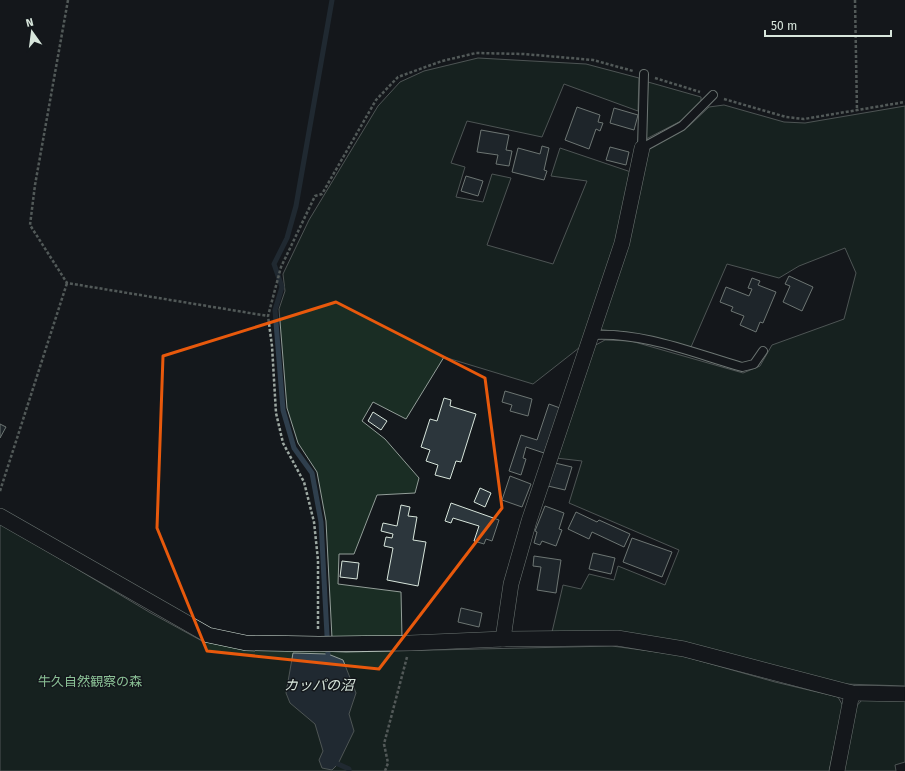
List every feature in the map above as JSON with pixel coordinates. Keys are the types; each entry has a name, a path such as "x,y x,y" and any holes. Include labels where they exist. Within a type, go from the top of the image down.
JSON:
{"street":[{"path":"503,639 511,584 529,521 622,243 642,148"},
{"path":"0,516 208,635 246,643 410,643 503,639 617,638 684,649 852,693 905,694"},
{"path":"837,771 852,693"}],"lane":[{"path":"642,148 644,74"},
{"path":"642,148 682,126 713,96"},
{"path":"592,335 612,334 670,344 742,367 754,364 763,351"}],"path":[{"path":"68,0 35,185 30,225 67,283 268,316"},
{"path":"855,0 857,111"},
{"path":"318,644 318,560 314,522 304,482 283,443 276,413 272,346 268,316 281,267 315,196 322,194 376,100 398,77 442,61 476,53 524,54 593,60 644,74 713,96 786,117 798,119 857,111 905,102"},
{"path":"0,491 67,283"},
{"path":"385,771 388,763 384,744 410,643"}],"highlighted area":[{"path":"336,302 485,378 502,508 379,669 207,651 157,528 163,356"}],"green space":[{"path":"478,58 586,64 639,78 638,111 564,84 542,137 467,121 451,163 465,167 456,197 483,202 492,174 511,178 487,245 553,264 587,181 551,176 560,148 631,172 617,239 584,344 533,384 444,357 406,419 373,402 362,421 385,439 419,478 415,493 377,495 354,554 339,554 338,584 401,592 402,638 332,638 326,521 317,472 298,443 287,408 279,309 285,291 283,274 309,220 378,106 400,82 424,71"},
{"path":"648,82 701,97 701,102 681,121 646,139"},
{"path":"724,105 784,122 805,123 905,106 905,686 844,684 552,632 563,585 581,589 589,574 614,580 618,566 665,585 679,550 569,503 582,461 556,458 592,347 605,340 631,341 743,373 760,366 772,345 844,319 856,273 845,248 799,266 779,278 727,264 691,347 618,331 601,330 599,325 644,159 650,148 689,126 709,107"},
{"name":"牛久自然観察の森","path":"0,523 149,612 202,641 237,648 346,652 612,646 679,655 775,682 838,697 843,706 829,771 0,771"},
{"path":"862,700 905,701 905,762 895,765 896,771 842,771 853,710"}],"water":[{"name":"カッパの沼","path":"293,653 328,654 343,660 356,693 349,714 354,731 338,764 332,770 322,768 319,760 323,751 315,724 290,703 286,693"}],"building":[{"path":"577,107 600,115 598,122 603,123 600,131 596,129 589,149 565,140"},
{"path":"614,108 638,115 634,130 610,123"},
{"path":"481,130 509,135 506,150 512,151 509,166 496,164 498,155 477,152"},
{"path":"542,146 549,148 544,170 547,171 544,180 512,172 518,148 540,154"},
{"path":"610,147 629,152 626,165 606,160"},
{"path":"466,176 483,181 478,196 461,191"},
{"path":"789,276 813,287 802,311 783,302 790,286 785,284"},
{"path":"752,278 760,281 758,285 776,292 763,323 760,322 756,332 740,325 744,316 731,311 733,307 720,302 726,287 749,296 752,289 748,288"},
{"path":"505,391 532,399 528,416 510,411 512,405 502,402"},
{"path":"444,398 451,400 450,406 476,414 461,462 456,461 450,479 435,475 438,465 426,461 430,450 421,447 430,419 437,421"},
{"path":"549,404 560,408 544,453 526,447 523,458 526,459 521,475 509,471 521,435 537,440"},
{"path":"373,412 387,421 381,430 368,421"},
{"path":"0,424 6,427 0,438"},
{"path":"555,463 572,467 565,490 548,486"},
{"path":"510,476 531,484 522,507 502,500"},
{"path":"480,488 491,493 485,507 474,502"},
{"path":"451,503 499,520 492,541 486,539 484,544 474,541 479,526 453,518 451,523 445,521"},
{"path":"401,505 410,507 408,516 417,517 413,540 426,542 418,586 387,580 393,548 384,546 386,537 392,538 393,534 381,531 383,523 397,526"},
{"path":"545,506 564,513 559,529 562,530 556,546 542,541 540,545 534,543 537,532 535,531"},
{"path":"576,512 597,522 599,520 630,534 624,547 592,532 589,539 568,529"},
{"path":"632,538 672,552 662,577 623,562"},
{"path":"593,553 615,558 611,574 589,569"},
{"path":"534,556 561,560 556,593 537,590 541,567 533,566"},
{"path":"342,561 359,563 357,579 340,577"},
{"path":"461,608 482,613 479,627 458,622"}],"waterway":[{"path":"328,654 321,522 312,473 294,448 283,410 275,310 282,287 274,264 287,238 296,206 332,0"},
{"path":"338,764 349,769 349,771"}]}
